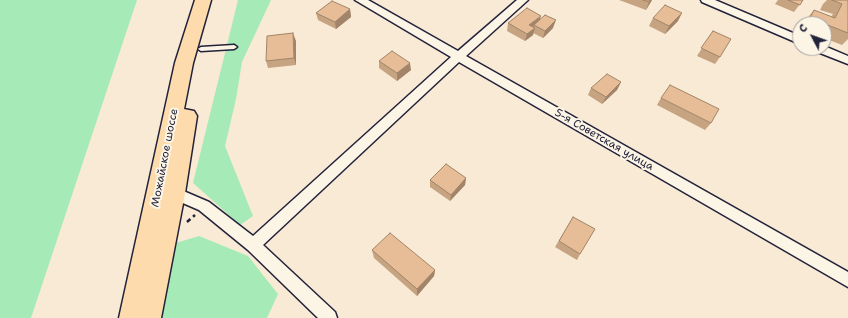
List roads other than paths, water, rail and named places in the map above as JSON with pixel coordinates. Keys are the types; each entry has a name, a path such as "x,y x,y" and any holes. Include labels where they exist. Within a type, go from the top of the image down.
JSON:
{"main road":[{"name":"Можайское шоссе","path":"132,318 184,63 203,0"},
{"name":"Можайское шоссе","path":"148,318 174,194 197,64 215,0"}],"street":[{"name":"5-я Советская улица","path":"360,0 848,280"},
{"path":"253,245 459,56 523,0"},
{"path":"706,0 792,37"},
{"path":"832,53 848,60"},
{"path":"174,194 204,206 253,245 329,318"}],"lane":[{"path":"201,49 234,47"}]}
